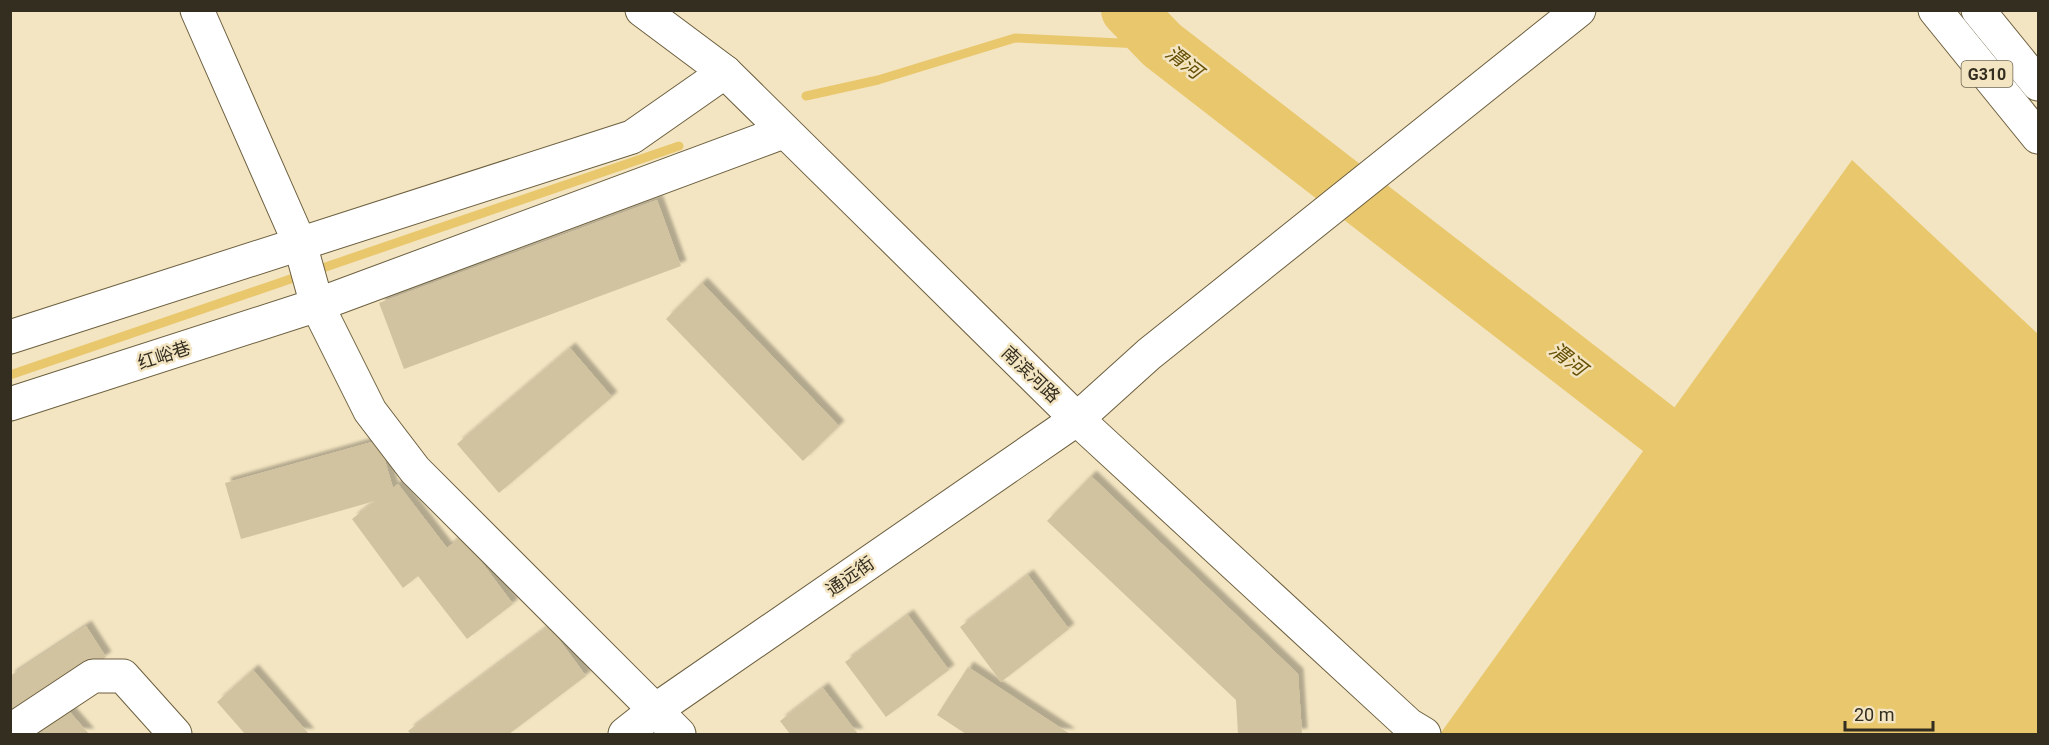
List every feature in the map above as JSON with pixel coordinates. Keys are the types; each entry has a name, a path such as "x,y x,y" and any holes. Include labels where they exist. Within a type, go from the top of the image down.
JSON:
{"main road":[{"path":"197,10 308,276 370,411 415,470 680,735"},
{"name":"南滨河路","path":"642,10 724,72 1077,419 1411,731"},
{"name":"通远街","path":"625,735 654,711 1077,419 1149,354 1579,10"},
{"name":"G310","path":"1935,10 2038,137"},
{"name":"G310","path":"1978,10 2038,84"},
{"path":"308,276 632,137 724,72"},
{"path":"10,337 308,276 783,132"},
{"name":"红峪巷","path":"10,404 308,276"},
{"path":"10,731 93,676 123,676 175,735"}],"shaded area":[{"path":"1852,160 2038,334 2038,734 1440,734"}],"building":[{"path":"657,200 681,266 404,369 379,303"},
{"path":"702,283 839,426 803,461 666,319"},
{"path":"570,348 612,397 499,493 457,444"},
{"path":"379,440 393,488 398,484 447,548 462,536 513,604 467,639 418,576 403,588 352,519 375,501 241,539 225,483"},
{"path":"1091,476 1298,674 1302,734 1238,734 1236,700 1047,521"},
{"path":"1028,575 1069,629 1001,682 960,627"},
{"path":"908,615 949,670 886,717 845,662"},
{"path":"86,626 106,657 10,720 10,676"},
{"path":"549,626 586,676 509,734 411,734 408,731"},
{"path":"968,667 1070,734 966,734 937,715"},
{"path":"253,670 309,734 245,734 217,702"},
{"path":"823,688 858,734 790,734 780,721"},
{"path":"62,703 89,734 25,734"}],"waterway":[{"name":"渭河","path":"1128,10 1162,45 1674,441 1714,478"},
{"path":"806,96 878,80 1015,38 1162,45"},
{"path":"10,375 679,146"}]}
